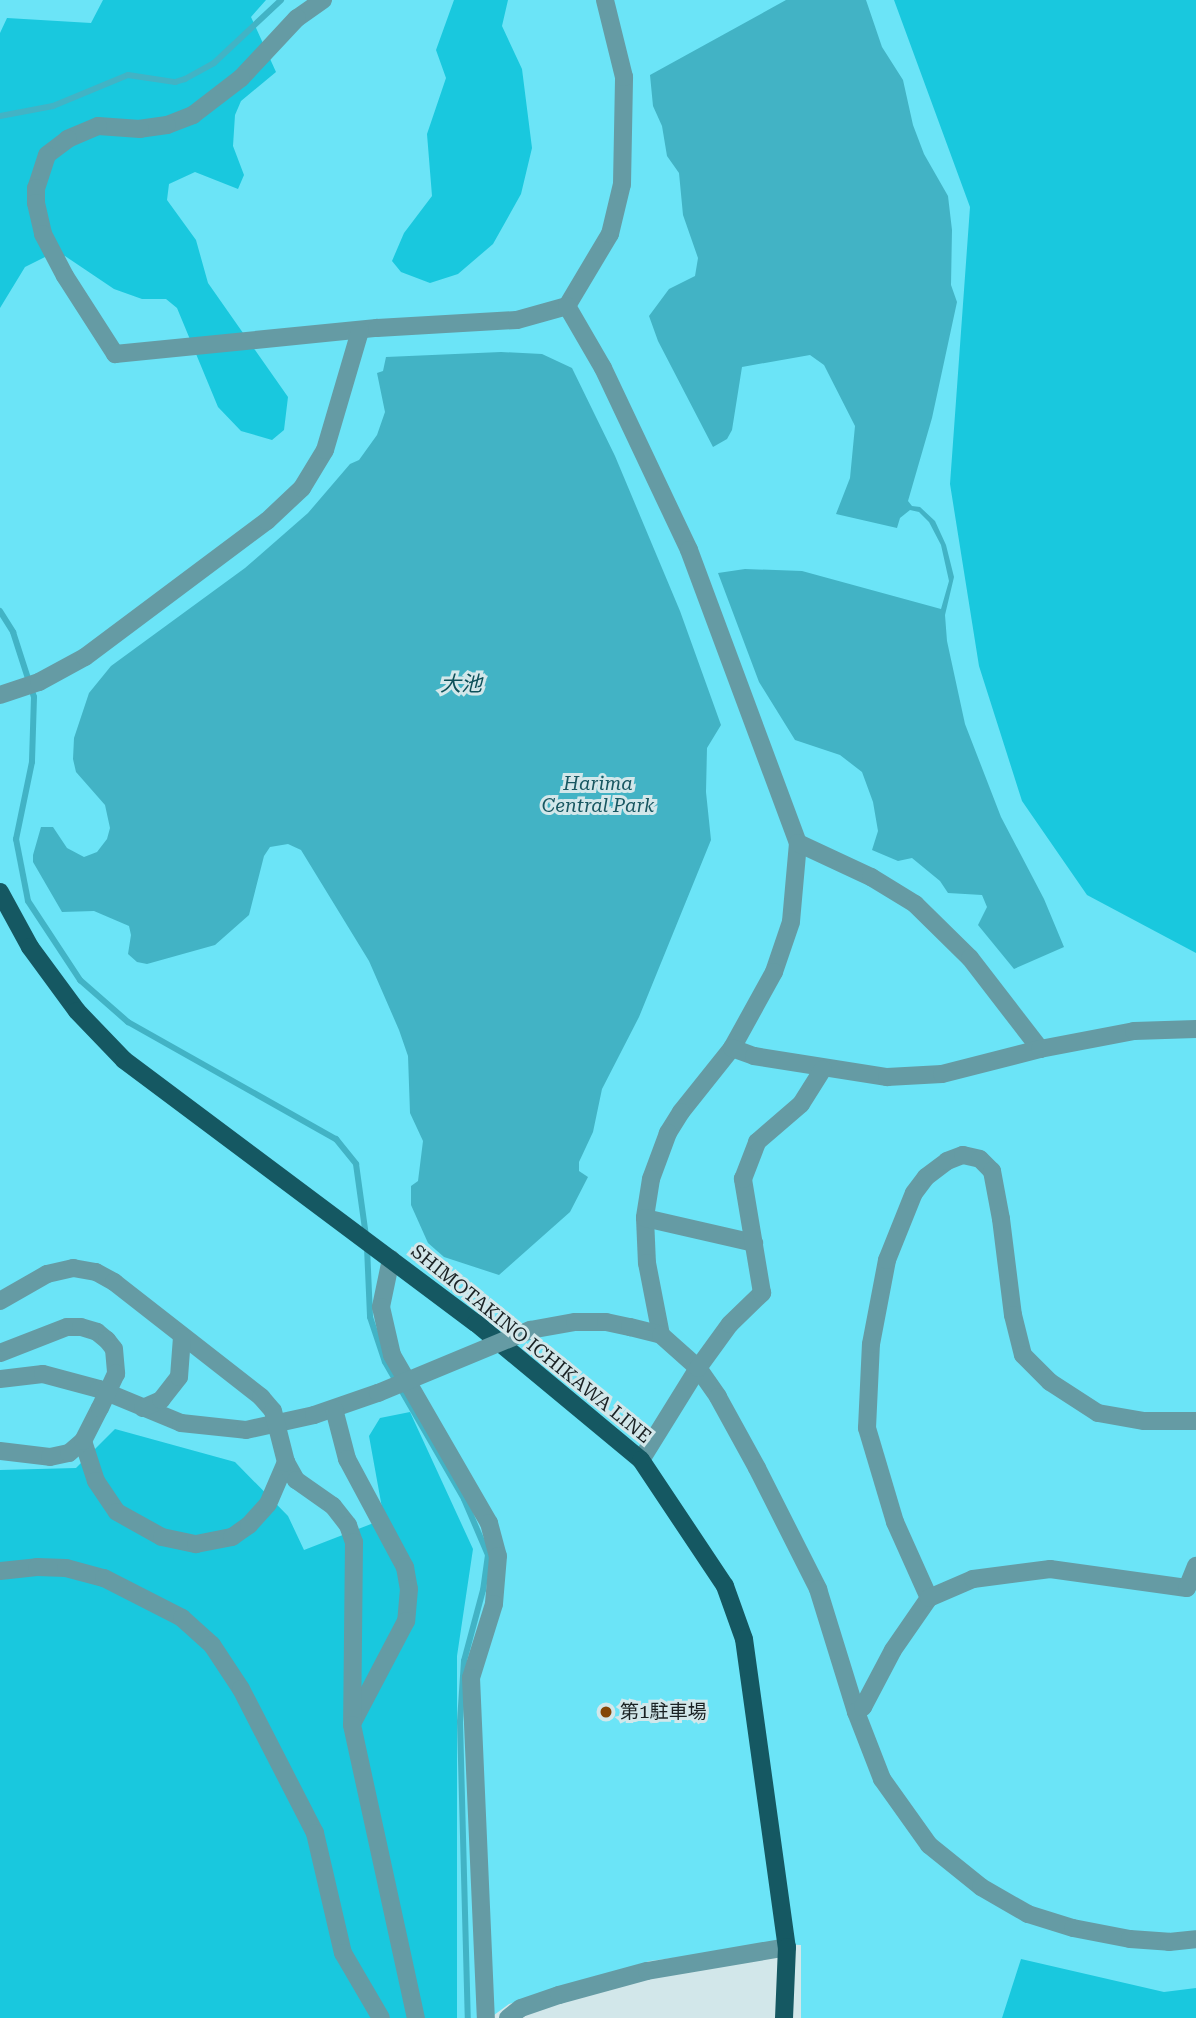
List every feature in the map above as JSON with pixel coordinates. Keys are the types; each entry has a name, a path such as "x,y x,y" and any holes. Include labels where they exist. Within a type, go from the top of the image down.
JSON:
{"main road":[{"name":"SHIMOTAKINO ICHIKAWA LINE","path":"0,892 30,947 77,1011 124,1060 476,1323 641,1460 725,1586 744,1639 786,1947 785,2018"}],"street":[{"path":"323,0 297,18 241,78 192,115 167,125 140,129 98,127 68,139 47,156 41,167 36,203 43,234 65,276 114,354 360,331 517,320 567,306 610,234 622,184 624,77 605,0"},
{"path":"567,306 603,368 690,550 798,843 795,896 785,942 774,972 732,1048 681,1112 668,1133 651,1179 645,1218 647,1263 661,1335"},
{"path":"0,695 39,682 85,657 267,521 302,488 325,450 360,331"},
{"path":"798,843 871,877 915,904 970,958 1040,1049"},
{"path":"732,1048 754,1056 822,1069 887,1077 942,1074 1040,1049 1134,1031 1196,1029"},
{"path":"641,1460 698,1368 730,1324 762,1293 743,1179 757,1142 801,1104 822,1069"},
{"path":"929,1598 895,1522 867,1428 871,1344 887,1260 914,1193 926,1177 947,1161 963,1155 980,1159 992,1171 1013,1315 1023,1355 1050,1381 1098,1413 1144,1421 1196,1421"},
{"path":"645,1218 754,1243"},
{"path":"391,1259 381,1307 392,1355 489,1523 498,1556 494,1604 471,1678 486,2018"},
{"path":"0,1301 47,1274 73,1268 84,1268 114,1282 273,1410 286,1462 296,1480 333,1506 348,1525 354,1542 352,1725 416,2018"},
{"path":"0,1379 43,1374 99,1389 181,1423 246,1430 334,1409 530,1330 575,1322 606,1322 661,1335 698,1368 757,1468 818,1590 856,1713 882,1779 929,1845 981,1887 1028,1914 1073,1928 1130,1939 1169,1942 1196,1939"},
{"path":"0,1353 68,1327 81,1327 97,1332 107,1339 114,1349 117,1374 83,1441 69,1453 50,1457 0,1451"},
{"path":"144,1408 161,1400 179,1377 182,1337"},
{"path":"334,1409 347,1459 405,1567 410,1589 406,1621 352,1725"},
{"path":"83,1441 96,1481 117,1512 162,1537 196,1544 232,1537 249,1525 268,1504 286,1462"},
{"path":"856,1713 863,1707 893,1650 929,1598 973,1579 1050,1569 1187,1588 1196,1566"},
{"path":"0,1571 37,1567 66,1568 104,1578 182,1618 212,1645 241,1689 316,1833 343,1953 381,2018"},
{"path":"508,2018 521,2008 559,1995 647,1971 786,1947"}],"green space":[{"name":"Harima Central Park","path":"0,0 1196,0 1196,2018 801,2018 801,1945 779,1944 650,1961 509,2004 490,2018 346,2018 0,1592"}],"shaded area":[{"path":"103,0 266,0 251,17 276,72 241,101 235,115 233,146 244,175 238,189 195,172 169,184 167,200 196,240 208,283 288,397 284,430 272,440 241,431 218,407 177,308 166,299 142,299 114,289 65,256 51,254 25,267 0,308 0,33 7,18 91,23"},
{"path":"454,0 508,0 502,26 522,69 532,148 521,194 493,244 458,274 430,283 401,272 392,261 404,233 432,196 427,134 446,78 436,50"},
{"path":"894,0 1196,0 1196,953 1087,895 1022,801 979,666 950,484 970,207"},
{"path":"410,1412 473,1549 457,1656 457,2018 0,2018 0,1470 76,1468 115,1429 235,1462 288,1516 304,1550 384,1519 369,1436 380,1418"},
{"path":"1021,1959 1164,1992 1196,1988 1196,2018 1002,2018"}],"water":[{"path":"786,0 866,0 882,47 903,80 913,125 924,154 948,196 952,230 951,285 957,302 932,418 908,501 912,506 920,507 935,521 946,545 954,577 945,615 947,641 965,724 1001,817 1044,899 1064,947 1014,969 978,925 987,907 982,895 948,893 940,881 912,858 898,861 872,850 878,831 873,802 862,772 840,755 795,740 759,682 718,573 745,569 802,571 941,609 949,581 941,545 929,522 919,512 910,510 900,518 897,528 836,514 850,478 855,426 824,365 810,355 742,367 732,430 727,439 713,447 658,341 649,316 669,289 695,276 698,258 683,215 679,173 667,156 662,126 653,106 650,75"},
{"name":"大池","path":"501,352 542,354 572,368 615,456 680,611 721,725 707,748 706,792 711,840 639,1017 602,1089 593,1132 579,1162 579,1171 588,1177 570,1212 499,1275 444,1257 428,1243 411,1205 411,1186 418,1181 423,1141 410,1113 408,1056 369,961 301,850 288,844 270,847 264,856 249,915 215,945 147,964 137,962 128,954 131,935 129,926 94,911 62,912 33,862 33,855 41,827 53,827 67,848 84,857 97,852 107,839 110,828 105,805 76,772 73,759 74,738 89,693 111,666 245,568 308,513 350,464 359,460 377,435 385,412 377,373 383,371 386,357"}],"waterway":[{"path":"0,116 53,106 128,75 175,82 185,79 214,63 281,0"},
{"path":"0,611 13,632 34,697 32,762 16,839 28,901 80,980 128,1022 336,1139 356,1164 366,1236"},
{"path":"367,1247 370,1317 385,1362 464,1499 488,1555 483,1590 464,1661 460,1722 468,2018"}],"place":[{"name":"第1駐車場","path":"606,1712"}]}
